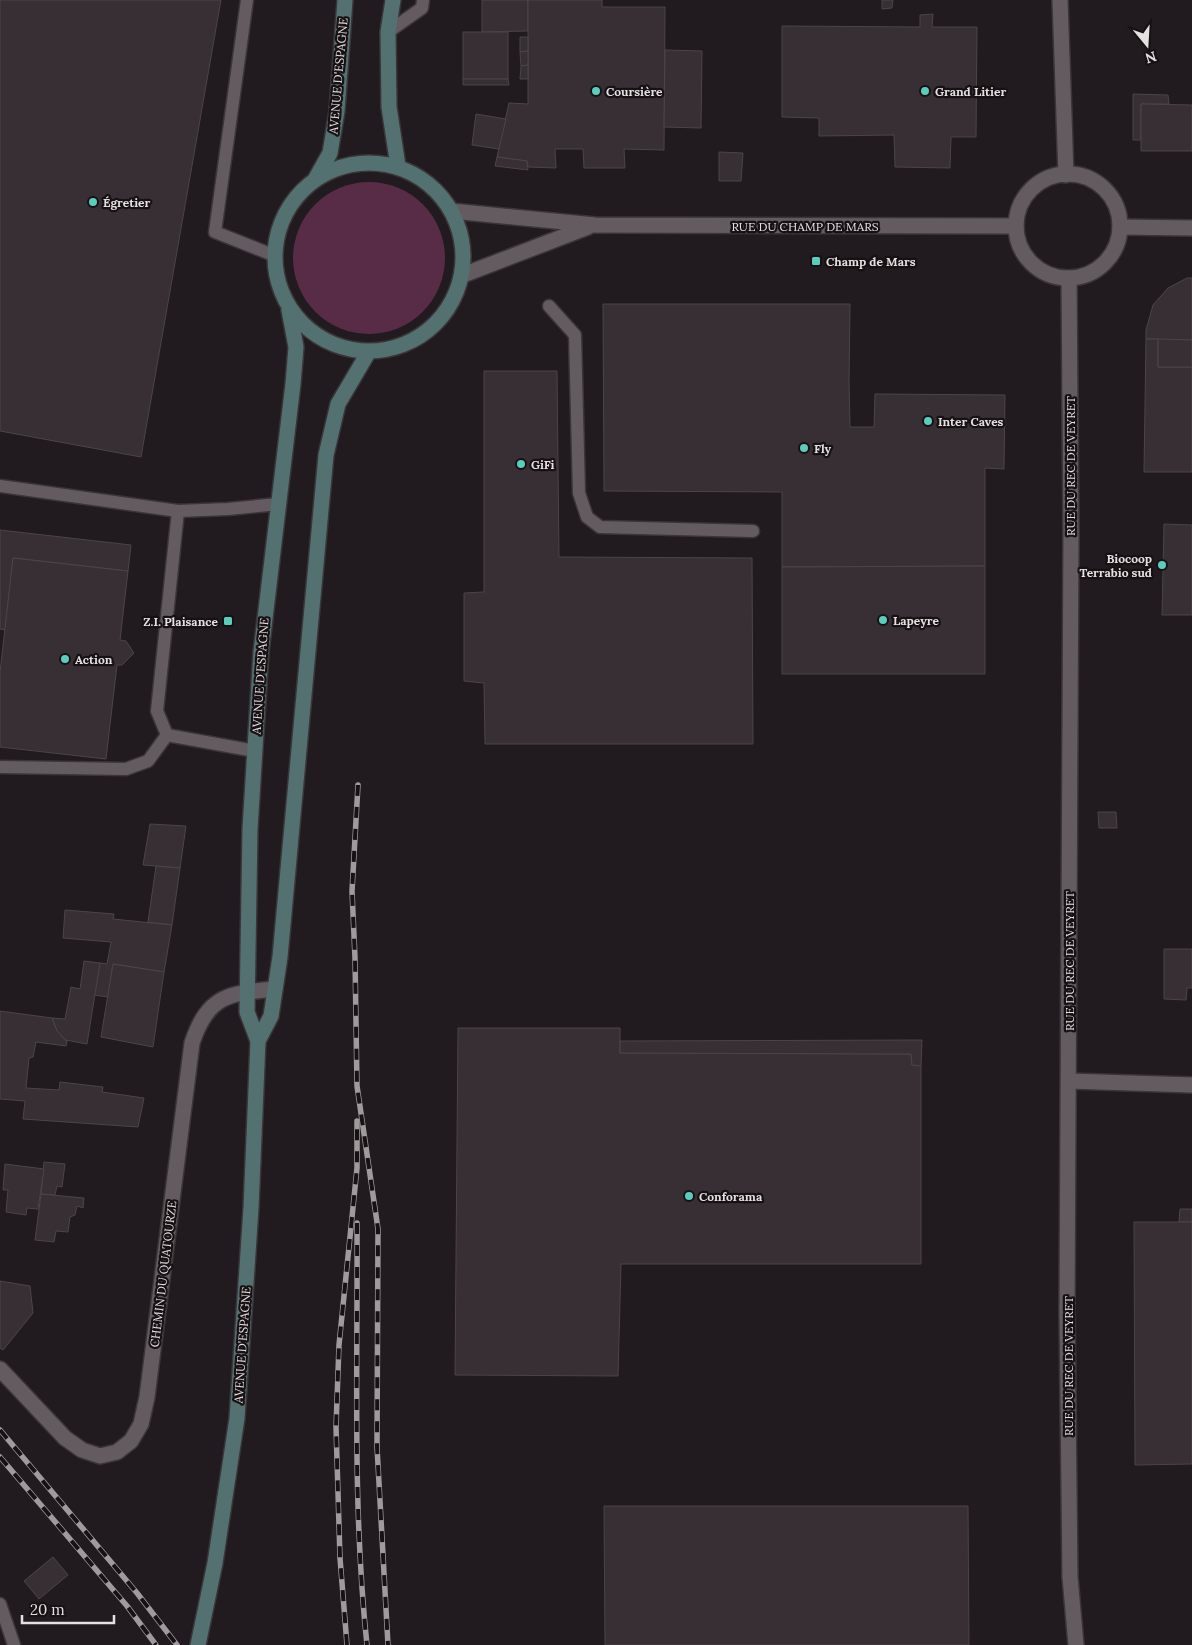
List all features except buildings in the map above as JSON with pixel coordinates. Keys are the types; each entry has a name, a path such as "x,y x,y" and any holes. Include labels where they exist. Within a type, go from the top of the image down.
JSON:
{"main road":[{"name":"AVENUE D'ESPAGNE","path":"316,178 330,153 333,136 337,111 345,0"},
{"path":"393,0 388,32 389,108 398,166"},
{"path":"352,163 398,166 430,184 452,211 464,244 462,275 454,300 440,321 404,346 368,353 330,344 305,328 289,310 280,294 273,255 278,226 291,202 316,178 352,163"},
{"name":"AVENUE D'ESPAGNE","path":"198,1645 216,1563 237,1418 251,1208 258,1042 247,1012 250,829 261,652 296,347 289,310"},
{"name":"AVENUE D'ESPAGNE","path":"258,1042 271,1016 288,880 326,455 338,404 368,353"}],"street":[{"path":"1060,0 1066,175"},
{"path":"1059,175 1066,175 1084,176 1102,185 1114,200 1120,218 1119,236 1115,249 1108,260 1088,274 1069,278 1047,273 1033,265 1020,246 1016,226 1019,208 1026,196 1040,182 1059,175"},
{"name":"RUE DU CHAMP DE MARS","path":"452,211 595,225 1016,226"},
{"name":"RUE DU CHAMP DE MARS","path":"462,275 595,225"},
{"path":"1120,227 1192,228"},
{"name":"RUE DU REC DE VEYRET","path":"1069,278 1071,534 1067,1312 1069,1567 1076,1645"},
{"name":"CHEMIN DU QUATOURZE","path":"0,1369 65,1438 82,1450 100,1456 117,1452 131,1441 141,1424 147,1397 192,1043 198,1026 210,1007 226,998 247,992 275,989"},
{"path":"1069,1081 1192,1085"}],"lane":[{"path":"247,0 215,232 273,255"},
{"path":"388,32 422,8 423,0"},
{"path":"549,306 575,335 579,493 586,517 600,527 753,531"},
{"path":"0,486 178,510 228,509 278,504"},
{"path":"167,735 156,711 178,510"},
{"path":"167,735 255,751"},
{"path":"0,767 126,769 148,761 167,735"},
{"path":"0,1604 14,1645"}],"shaded area":[{"path":"369,182 398,188 423,204 439,229 445,258 439,287 423,312 398,328 369,334 340,328 315,312 299,287 293,258 299,229 315,204 340,188"}],"railway":[{"path":"358,785 352,891 357,1086 378,1229 377,1447 388,1645"},
{"path":"347,1645 340,1558 336,1427 339,1345 357,1168 357,1121"},
{"path":"357,1223 359,1540 367,1645"},
{"path":"0,1430 137,1593 177,1645"},
{"path":"0,1457 127,1606 156,1645"}],"place":[{"name":"Coursière","path":"596,91"},
{"name":"Grand Litier","path":"925,91"},
{"name":"Égretier","path":"93,202"},
{"name":"Champ de Mars","path":"816,261"},
{"name":"Inter Caves","path":"928,421"},
{"name":"Fly","path":"804,448"},
{"name":"GiFi","path":"521,464"},
{"name":"Biocoop Terrabio sud","path":"1162,565"},
{"name":"Lapeyre","path":"883,620"},
{"name":"Z.I. Plaisance","path":"228,621"},
{"name":"Action","path":"65,659"},
{"name":"Conforama","path":"689,1196"}]}
